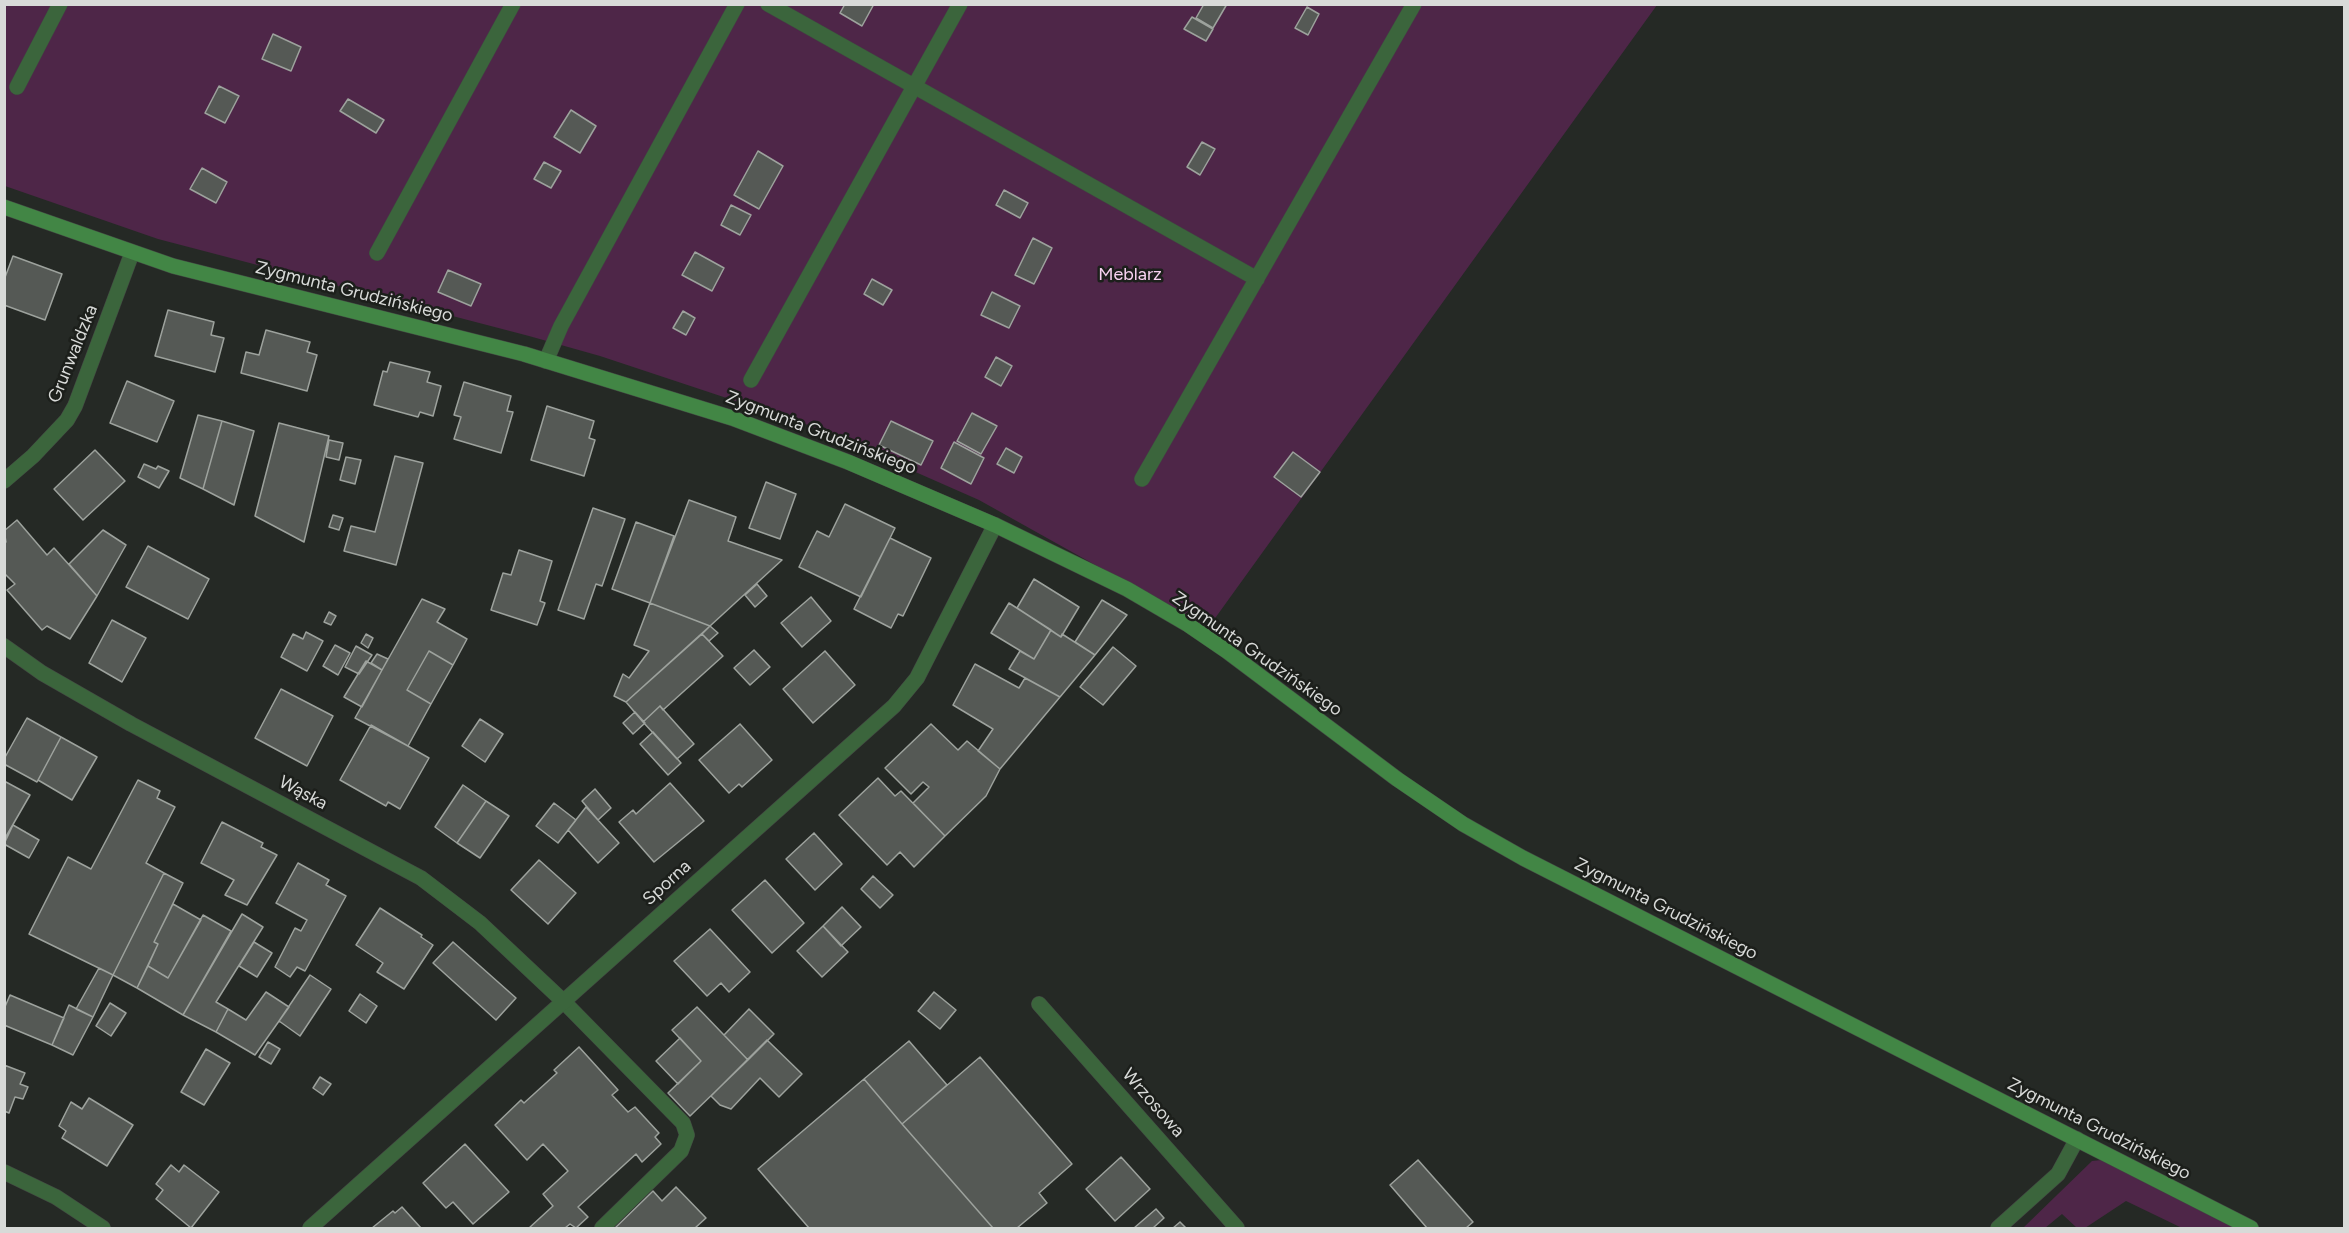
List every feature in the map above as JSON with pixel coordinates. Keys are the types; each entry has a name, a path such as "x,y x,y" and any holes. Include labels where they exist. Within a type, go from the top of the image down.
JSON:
{"street":[{"path":"17,87 60,4"},
{"path":"376,253 513,4"},
{"path":"546,361 561,326 737,4"},
{"path":"768,4 1257,279"},
{"path":"751,380 960,4"},
{"path":"1142,479 1414,4"},
{"name":"Zygmunta Grudzińskiego","path":"4,207 132,253 201,273 546,361 787,438 995,525 1127,589 1187,624 1228,652 1397,779 1463,824 1513,853 2251,1228"},
{"name":"Grunwaldzka","path":"4,481 33,456 67,420 75,406 132,253"},
{"name":"Sporna","path":"310,1228 901,699 916,678 995,525"},
{"name":"Wąska","path":"4,646 42,674 131,724 421,878 480,923 564,1002 683,1123 687,1135 681,1151 602,1228"},
{"name":"Wrzosowa","path":"1039,1004 1237,1228"},
{"path":"1998,1228 2058,1174 2077,1139"},
{"path":"4,1172 49,1193 104,1228"}],"green space":[{"name":"Meblarz","path":"5,5 1657,5 1208,628 979,500 811,426 600,356 158,239 5,186"},
{"path":"2121,1158 2259,1228 2182,1228 2126,1201 2085,1228 2077,1228 2062,1214 2045,1228 2023,1228 2092,1161"}],"building":[{"path":"845,4 874,4 862,26 840,13"},
{"path":"1204,4 1227,4 1213,28 1196,18"},
{"path":"1307,7 1319,14 1308,35 1295,28"},
{"path":"1192,17 1213,29 1206,41 1184,29"},
{"path":"273,34 301,47 291,71 262,59"},
{"path":"219,86 239,96 225,123 205,113"},
{"path":"348,99 384,120 376,133 340,111"},
{"path":"571,110 596,126 580,153 554,137"},
{"path":"1202,142 1215,149 1200,175 1187,167"},
{"path":"758,151 783,166 759,209 734,195"},
{"path":"544,162 561,171 551,188 534,179"},
{"path":"202,168 227,182 216,203 190,189"},
{"path":"1004,190 1028,203 1020,218 996,205"},
{"path":"731,205 751,215 740,235 721,225"},
{"path":"1033,238 1052,248 1034,284 1015,275"},
{"path":"695,252 724,268 712,291 682,275"},
{"path":"13,256 62,274 45,320 4,305 4,280"},
{"path":"448,270 481,284 471,306 438,292"},
{"path":"872,279 892,290 883,305 864,294"},
{"path":"992,292 1020,306 1009,328 981,315"},
{"path":"168,310 214,322 211,335 224,338 215,372 155,356"},
{"path":"683,311 695,318 686,335 673,328"},
{"path":"266,330 310,342 307,352 317,355 307,391 241,373 246,352 259,355"},
{"path":"996,357 1012,366 1001,386 985,377"},
{"path":"390,362 430,372 427,382 441,386 433,416 420,412 418,417 374,405 383,371 387,372"},
{"path":"127,381 174,401 157,442 110,423"},
{"path":"464,382 511,396 507,411 513,412 501,453 454,439 461,417 454,415"},
{"path":"547,406 594,421 589,438 595,440 584,476 531,460"},
{"path":"972,413 997,426 981,454 957,441"},
{"path":"198,415 222,421 203,489 180,478"},
{"path":"222,421 254,431 234,505 203,489"},
{"path":"891,421 933,441 921,465 879,445"},
{"path":"279,423 329,436 304,542 255,516"},
{"path":"329,440 343,443 339,460 326,457"},
{"path":"954,442 984,458 971,484 941,468"},
{"path":"1006,448 1022,457 1014,473 997,464"},
{"path":"95,450 125,481 83,520 54,489"},
{"path":"1293,452 1320,472 1301,497 1274,477"},
{"path":"395,456 423,463 396,565 344,551 351,526 375,532"},
{"path":"346,457 361,460 355,484 340,480"},
{"path":"144,464 156,469 158,466 169,471 159,488 138,477"},
{"path":"766,482 796,494 780,539 749,528"},
{"path":"689,500 736,517 728,541 782,560 710,626 650,603"},
{"path":"845,504 895,528 861,597 799,567 817,531 829,537"},
{"path":"593,508 625,519 602,586 596,584 584,619 558,610"},
{"path":"333,515 343,518 339,530 329,527"},
{"path":"17,520 47,555 54,548 97,596 70,639 47,626 42,630 7,590 15,584 4,573 4,543 6,542 4,531"},
{"path":"636,522 674,536 650,603 612,589"},
{"path":"103,530 126,545 97,596 69,564"},
{"path":"890,538 931,558 903,616 898,614 891,628 854,609"},
{"path":"148,546 209,579 188,619 126,587"},
{"path":"519,550 552,561 540,601 545,603 537,625 491,610 503,573 511,575"},
{"path":"1034,579 1079,607 1061,637 1017,608"},
{"path":"757,584 767,596 755,607 745,595"},
{"path":"811,597 831,621 802,647 781,623"},
{"path":"422,599 445,609 437,622 467,639 453,665 429,651 407,690 431,704 408,746 355,718"},
{"path":"1102,600 1127,615 1095,655 1075,642"},
{"path":"650,603 710,626 626,702 614,696 623,674 629,678 649,651 634,645"},
{"path":"1009,603 1051,630 1034,659 991,633"},
{"path":"329,612 336,616 331,625 324,622"},
{"path":"112,620 146,638 122,682 89,663"},
{"path":"710,626 718,633 709,641 702,634"},
{"path":"1051,630 1061,637 1062,634 1095,655 1060,697 1009,669 1020,651 1034,659"},
{"path":"306,632 323,641 307,671 281,657 293,634 303,639"},
{"path":"366,634 373,638 368,648 361,643"},
{"path":"702,634 723,656 663,710 660,706 643,722 626,702"},
{"path":"335,645 350,653 338,675 323,666"},
{"path":"356,646 372,655 359,674 345,667"},
{"path":"1113,647 1136,666 1103,705 1080,687"},
{"path":"754,650 770,667 750,685 734,668"},
{"path":"429,651 453,665 431,704 407,690"},
{"path":"825,651 855,685 813,723 783,689"},
{"path":"377,654 388,659 382,670 371,663"},
{"path":"366,661 382,670 362,707 344,697"},
{"path":"975,664 1019,688 1025,678 1060,697 1000,769 978,751 993,729 953,705"},
{"path":"281,689 333,716 307,766 255,738"},
{"path":"660,706 694,744 677,759 643,722"},
{"path":"635,712 645,723 633,734 623,723"},
{"path":"27,718 61,737 37,782 4,764 4,759"},
{"path":"480,719 503,734 485,762 462,746"},
{"path":"740,724 772,760 742,787 739,784 729,793 699,760"},
{"path":"931,724 958,750 967,741 1000,769 986,796 945,836 913,803 929,787 923,782 911,794 885,768"},
{"path":"371,725 429,758 400,809 388,802 386,806 340,780"},
{"path":"653,732 681,763 668,775 640,744"},
{"path":"61,737 97,757 72,800 38,780"},
{"path":"878,778 895,796 901,791 945,836 914,867 900,852 887,865 839,815"},
{"path":"138,780 160,791 157,798 175,807 146,863 164,873 113,975 29,934 68,857 91,869"},
{"path":"6,782 30,795 4,840 4,784"},
{"path":"670,783 704,821 654,862 619,822 633,810 636,814"},
{"path":"463,785 486,801 457,843 435,827"},
{"path":"595,789 611,808 598,820 582,801"},
{"path":"486,801 509,816 480,858 457,843"},
{"path":"554,803 576,820 558,843 536,826"},
{"path":"586,807 619,843 598,863 568,830"},
{"path":"222,822 263,843 261,847 277,855 247,905 225,895 234,880 201,863"},
{"path":"13,825 39,840 29,858 4,844"},
{"path":"814,833 842,864 815,890 786,859"},
{"path":"539,860 576,893 548,924 511,890"},
{"path":"298,863 329,880 326,885 346,896 305,971 297,967 290,977 275,967 295,928 301,931 307,920 276,903"},
{"path":"164,873 183,883 154,942 158,944 137,988 113,975"},
{"path":"873,876 893,895 880,908 861,889"},
{"path":"765,880 804,923 772,953 732,910"},
{"path":"173,904 201,920 168,978 148,966 158,944 154,942"},
{"path":"842,907 861,927 841,946 823,926"},
{"path":"380,908 422,935 421,937 433,945 404,989 377,972 383,963 356,945"},
{"path":"242,914 263,927 216,1002 228,1009 216,1032 183,1015"},
{"path":"203,915 231,931 183,1015 137,988 148,966 168,978"},
{"path":"823,926 848,952 822,977 797,951"},
{"path":"710,929 750,972 729,992 721,983 707,996 674,961"},
{"path":"254,942 272,953 257,977 239,966"},
{"path":"453,942 516,998 496,1020 433,963"},
{"path":"99,968 113,975 93,1017 76,1009"},
{"path":"310,975 331,989 300,1036 279,1021"},
{"path":"266,992 289,1007 255,1055 216,1032 228,1009 246,1020"},
{"path":"934,992 956,1010 940,1029 918,1011"},
{"path":"360,994 377,1006 366,1023 349,1011"},
{"path":"10,995 64,1018 52,1045 4,1025 4,1009"},
{"path":"110,1003 126,1013 111,1036 96,1026"},
{"path":"69,1005 93,1017 73,1055 52,1045"},
{"path":"697,1007 748,1060 690,1116 668,1093 701,1061 672,1030"},
{"path":"749,1009 774,1034 748,1060 724,1035"},
{"path":"680,1038 701,1061 678,1084 656,1061"},
{"path":"767,1040 802,1074 779,1097 760,1078 731,1109 720,1105 711,1096"},
{"path":"909,1041 947,1085 902,1124 864,1079"},
{"path":"268,1042 280,1049 271,1064 259,1057"},
{"path":"579,1047 618,1090 612,1095 628,1112 635,1107 659,1133 655,1137 661,1144 642,1162 636,1154 578,1207 588,1217 576,1228 570,1224 565,1228 529,1228 553,1206 543,1194 568,1171 543,1144 527,1160 495,1125 521,1100 524,1103 557,1073 554,1070"},
{"path":"206,1049 230,1063 204,1105 181,1092"},
{"path":"980,1057 1072,1164 1039,1193 1047,1203 1017,1228 993,1228 902,1124"},
{"path":"4,1065 25,1073 20,1084 28,1087 23,1099 15,1097 9,1113 4,1111"},
{"path":"320,1077 331,1084 323,1095 313,1088"},
{"path":"864,1079 993,1228 809,1228 758,1169"},
{"path":"89,1098 133,1125 107,1166 62,1138 66,1131 59,1126 71,1102 82,1109"},
{"path":"465,1144 509,1192 473,1224 453,1202 446,1208 423,1183"},
{"path":"1121,1157 1150,1189 1115,1221 1086,1189"},
{"path":"1418,1160 1473,1222 1466,1228 1427,1228 1390,1185"},
{"path":"171,1165 179,1172 184,1165 219,1192 191,1228 156,1199 163,1190 156,1184"},
{"path":"676,1187 706,1218 695,1228 615,1228 653,1191 662,1201"},
{"path":"402,1207 421,1228 372,1228 393,1211 395,1213"},
{"path":"1156,1209 1164,1218 1153,1228 1134,1228"},
{"path":"1180,1222 1186,1228 1173,1228"}]}
